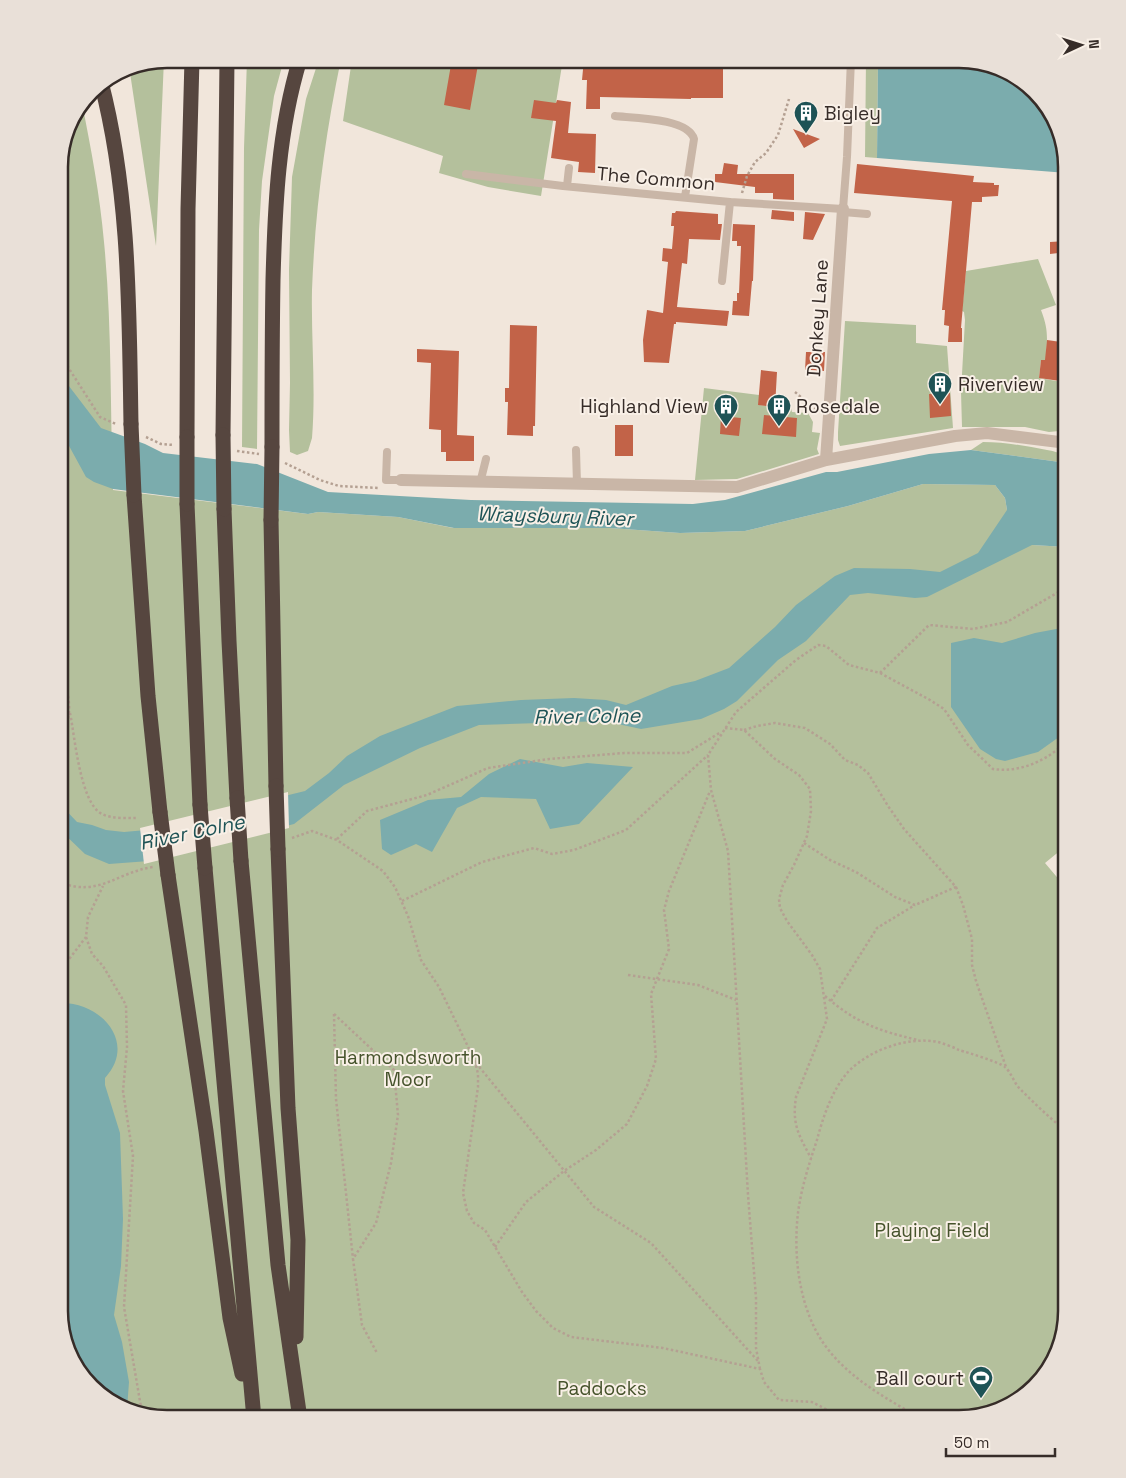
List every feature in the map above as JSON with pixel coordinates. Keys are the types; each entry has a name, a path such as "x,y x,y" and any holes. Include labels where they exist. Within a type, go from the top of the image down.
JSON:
{"highway":[{"path":"192,68 183,441 188,504 200,805 252,1410"},
{"path":"227,68 224,508 237,798 241,861 278,1265 299,1410"},
{"path":"295,1377 298,1240 288,1108 278,849 269,452 277,186 286,113 298,68"},
{"path":"103,91 121,192 128,285 124,424 134,495 147,678 160,812 206,1131 230,1318 251,1410"}],"street":[{"name":"Donkey Lane","path":"826,460 843,210"},
{"path":"400,480 737,487 826,460 955,436 987,433 1058,442"}],"lane":[{"path":"843,210 851,68"},
{"path":"615,116 670,123 682,126 693,134 694,139 685,197"},
{"path":"567,186 569,168"},
{"name":"The Common","path":"466,174 567,186 730,202 843,210 867,214"},
{"path":"722,281 730,202"},
{"path":"576,450 577,484"},
{"path":"387,452 386,480 400,480"},
{"path":"480,483 486,459"}],"path":[{"path":"741,202 746,176 755,162 766,153 778,135 788,99"},
{"path":"68,367 100,417 124,424"},
{"path":"795,392 814,409"},
{"path":"144,436 161,444 183,441"},
{"path":"234,451 269,452"},
{"path":"281,462 320,480 339,486 393,488 400,480"},
{"path":"880,673 929,625 973,629 1007,622 1058,592"},
{"path":"401,901 482,862 534,848 552,854 574,850 626,830 708,755 736,712 796,660 818,645 826,646 849,665 880,673 944,709 968,745 993,769 1013,770 1038,762 1058,750"},
{"path":"68,702 82,778 91,803 103,814 123,818 137,818"},
{"path":"68,719 70,713"},
{"path":"725,728 744,730 775,723 805,728 830,744 845,760 858,764 868,773 904,829 956,887 972,939 972,965 976,982 1006,1067 1018,1087 1058,1124"},
{"path":"744,730 775,759 799,775 810,789 811,811 804,843 783,885 779,899 780,908 820,969 827,1020 796,1097 794,1110 797,1130 811,1158"},
{"path":"337,840 367,811 427,795 488,768 624,753 686,754 722,732"},
{"path":"708,755 711,790 728,851 747,1186 756,1298 756,1348 764,1382 779,1400 812,1402 828,1410"},
{"path":"495,1247 526,1202 564,1171 596,1150 626,1124 647,1086 656,1058 651,994 669,949 664,910 669,891 711,790"},
{"path":"312,831 337,840 383,871 395,887 408,916 421,960 439,987 475,1061 478,1074 478,1087 464,1194 467,1211 474,1223 486,1230 522,1292 536,1311 553,1328 571,1337 663,1348 760,1369"},
{"path":"804,843 830,860 856,872 895,897 915,905"},
{"path":"68,886 102,886 88,917 86,937 92,954 103,966 126,1005 127,1047 123,1091 133,1156 124,1308 141,1407"},
{"path":"831,1002 877,928 915,905 956,887"},
{"path":"68,960 86,937"},
{"path":"628,975 698,986 736,1000"},
{"path":"824,996 843,1012 861,1022 894,1034 922,1041 938,1042 1006,1067"},
{"path":"353,1259 376,1223 391,1163 398,1115 394,1070 334,1014 336,1099 353,1259 362,1324 377,1353"},
{"path":"906,1410 849,1371 825,1345 810,1317 799,1278 797,1232 800,1201 811,1158 834,1093 849,1071 872,1054 900,1044 922,1041"},
{"path":"475,1061 594,1207 651,1243 759,1362"}],"green space":[{"path":"164,68 156,246 130,75 147,69"},
{"path":"247,68 282,68 274,96 262,181 259,230 257,449 242,447 244,148"},
{"path":"316,68 339,68 330,116 318,202 312,290 314,401 312,438 308,451 297,455 290,452 289,430 289,270 292,177 306,99"},
{"path":"351,68 562,68 541,196 488,187 439,173 443,156 343,121"},
{"path":"866,68 878,68 877,158 865,157"},
{"name":"Harmondsworth Moor","path":"84,112 98,189 107,273 113,490 308,514 318,512 398,517 453,528 610,528 680,533 745,531 848,506 923,484 995,485 1005,498 1007,510 1032,545 1058,546 1058,852 1045,863 1058,878 1058,1318 1057,1331 1053,1343 1042,1366 1025,1386 1009,1397 997,1403 972,1410 154,1410 129,1403 106,1390 88,1372 78,1355 69,1331 68,1318 68,154 75,129"},
{"path":"1038,259 1056,305 1041,310 1047,340 1046,360 1041,360 1039,378 1058,381 1058,431 1049,432 1025,427 962,427 961,392 965,320 964,312 962,311 966,271"},
{"path":"845,321 916,325 916,343 947,346 953,428 840,446 838,432"},
{"path":"704,388 759,395 759,405 791,408 792,412 808,413 813,422 812,432 820,433 817,449 819,454 737,479 695,480"},
{"path":"983,442 1015,444 1058,453 1058,462 971,450"}],"water":[{"path":"878,68 979,69 1009,81 1034,101 1051,129 1058,154 1058,172 877,158"},
{"path":"68,385 101,428 145,444 163,453 257,464 328,492 471,500 693,504 725,500 826,472 837,472 929,454 971,450 1058,462 1058,546 1032,545 927,597 915,598 868,593 850,595 806,641 778,660 737,701 701,719 641,729 604,721 479,725 420,748 344,785 294,824 149,861 109,864 85,854 68,838 68,812 77,822 106,830 124,832 146,830 305,791 329,773 347,756 380,736 457,706 521,700 574,698 606,700 626,705 672,686 695,681 729,668 775,627 796,605 835,576 854,568 910,569 940,572 978,553 1007,510 1005,498 995,485 923,484 848,506 745,531 680,533 610,528 454,528 398,517 318,512 308,514 113,489 86,477 68,444"},
{"path":"1058,629 1058,738 1038,752 1005,761 996,759 980,749 951,707 951,643 974,638 1002,643 1035,633"},
{"path":"520,759 563,767 587,763 633,767 579,824 550,829 536,799 481,797 457,808 432,852 416,844 391,855 382,849 380,820 428,800 461,797 489,774"},
{"path":"68,1004 88,1009 100,1016 110,1026 116,1038 118,1051 114,1064 105,1078 105,1085 120,1133 123,1219 121,1266 114,1315 122,1342 129,1382 128,1402 106,1390 84,1366 69,1331"}],"pier":[{"path":"288,792 289,828 144,864 140,828"}],"building":[{"path":"450,68 477,68 470,110 444,105"},
{"path":"583,68 723,68 723,98 600,97 600,109 586,109 587,80 582,80"},
{"path":"534,100 556,103 557,100 571,102 568,133 596,134 595,173 578,172 579,162 551,158 556,121 531,118"},
{"path":"793,129 820,139 804,148"},
{"path":"724,163 738,165 737,174 794,174 794,200 773,199 773,193 755,193 755,187 715,182 715,174 722,174"},
{"path":"857,164 974,176 973,182 999,185 998,196 982,197 982,202 972,202 961,328 962,342 948,342 949,326 944,325 945,310 942,310 952,201 854,193"},
{"path":"772,210 794,212 794,221 771,219"},
{"path":"676,211 718,214 718,224 722,224 720,240 689,239 687,264 682,263 677,307 729,311 727,326 676,322 674,324 669,363 644,362 643,340 647,310 663,313 668,262 662,261 663,248 672,249 674,226 671,226 672,213"},
{"path":"805,212 825,214 813,240 803,239"},
{"path":"733,224 755,225 753,281 749,316 732,315 733,301 737,301 737,293 739,293 741,246 737,246 737,241 732,241"},
{"path":"1050,242 1058,242 1058,253 1050,254"},
{"path":"510,325 537,326 535,426 533,426 533,436 507,435 508,402 505,402 505,388 509,388"},
{"path":"1047,340 1058,342 1058,381 1039,378 1041,360 1045,360"},
{"path":"417,349 459,351 457,435 474,436 474,461 446,461 446,452 441,452 441,430 429,429 431,363 417,362"},
{"path":"806,352 825,352 824,371 805,370"},
{"path":"761,370 777,372 775,407 758,405"},
{"name":"Riverview","path":"950,393 951,416 930,418 929,394"},
{"name":"Rosedale","path":"764,415 797,418 796,437 762,434"},
{"name":"Highland View","path":"721,416 741,418 739,436 720,434"},
{"path":"615,425 633,425 633,456 615,456"}],"place":[{"name":"Bigley","path":"806,134"},
{"name":"Riverview","path":"940,405"},
{"name":"Highland View","path":"726,427"},
{"name":"Rosedale","path":"779,427"},
{"name":"Ball court","path":"981,1399"}],"water label":[{"name":"Wraysbury River","path":"555,516"},
{"name":"River Colne","path":"587,716"},
{"name":"River Colne","path":"192,832"}],"park label":[{"name":"Playing Field","path":"932,1230"},
{"name":"Paddocks","path":"602,1388"}]}
